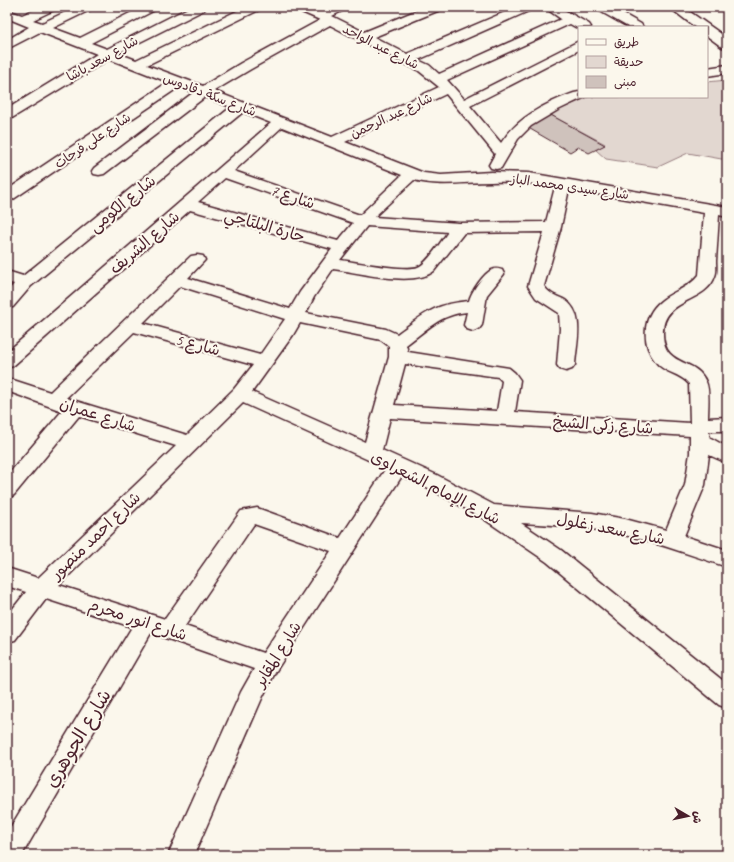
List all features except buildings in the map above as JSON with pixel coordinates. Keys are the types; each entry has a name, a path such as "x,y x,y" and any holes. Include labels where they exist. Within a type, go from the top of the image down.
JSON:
{"street":[{"path":"22,20 50,7"},
{"path":"7,45 86,7"},
{"path":"81,43 151,7"},
{"name":"شارع سعد باشا","path":"7,115 107,54 200,7"},
{"path":"136,65 256,7"},
{"name":"شارع عبد الواحد","path":"300,7 326,18 408,59 438,79 448,88 502,153"},
{"path":"99,172 203,92 326,18 340,7"},
{"path":"363,37 436,7"},
{"path":"408,59 527,7"},
{"path":"550,7 583,26"},
{"path":"602,7 635,26"},
{"path":"675,7 702,26"},
{"name":"شارع سكة دقادوس","path":"7,14 177,82 413,173"},
{"name":"شارع عبد الواحد","path":"438,79 571,19"},
{"path":"708,31 727,44"},
{"path":"462,105 578,46"},
{"path":"708,71 727,69"},
{"name":"شارع على فرحات","path":"7,197 177,82"},
{"name":"شارع عبد الرحمن","path":"333,142 448,88"},
{"path":"491,177 502,153 514,135 523,126 545,112 578,96"},
{"name":"شارع الكومى","path":"7,303 25,282 240,106"},
{"name":"شارع الشريف","path":"7,362 280,122"},
{"name":"شارع 7","path":"223,172 363,220 459,228 553,227"},
{"path":"190,443 241,394 287,331 306,296 329,263 363,220 413,173"},
{"name":"شارع سيدى محمد الباز","path":"413,173 421,177 441,180 491,177 529,178 719,210"},
{"path":"563,183 553,227 536,286 541,294 563,308 569,317 566,366"},
{"name":"حارة البلتاجي","path":"187,204 342,247"},
{"path":"672,539 695,485 700,453 698,383 695,377 688,371 672,365 662,358 656,346 654,330 658,314 663,307 671,301 694,291 702,284 707,276 719,210"},
{"path":"329,263 403,273 417,273 428,267 459,228"},
{"path":"53,400 197,260"},
{"path":"473,325 479,294 496,274"},
{"path":"7,276 25,282"},
{"path":"177,280 295,316 379,332 386,335 398,350 503,372 509,377 510,380 505,418"},
{"path":"371,454 398,350 438,313 452,308 476,306"},
{"name":"شارع 5","path":"130,326 265,362"},
{"name":"شارع عمران","path":"7,384 75,408 190,443"},
{"name":"شارع الإمام الشعراوى","path":"241,394 436,483 491,513 554,556 727,698"},
{"path":"7,490 75,408"},
{"name":"شارع زكى الشيخ","path":"383,411 700,432 727,424"},
{"path":"700,432 727,456"},
{"name":"شارع احمد منصور","path":"7,633 42,588 190,443"},
{"name":"شارع المقابر","path":"181,855 253,692 268,664 398,466"},
{"name":"شارع سعد زغلول","path":"491,513 560,517 624,527 672,539 727,559"},
{"path":"170,630 245,519 250,516 257,516 345,548"},
{"name":"شارع انور محرم","path":"7,577 146,622 268,664"},
{"name":"شارع الجوهري","path":"8,855 146,622"}],"green space":[{"path":"727,80 727,160 688,153 658,167 606,159 596,150 605,144 549,114 587,98 708,98 708,82"}]}
